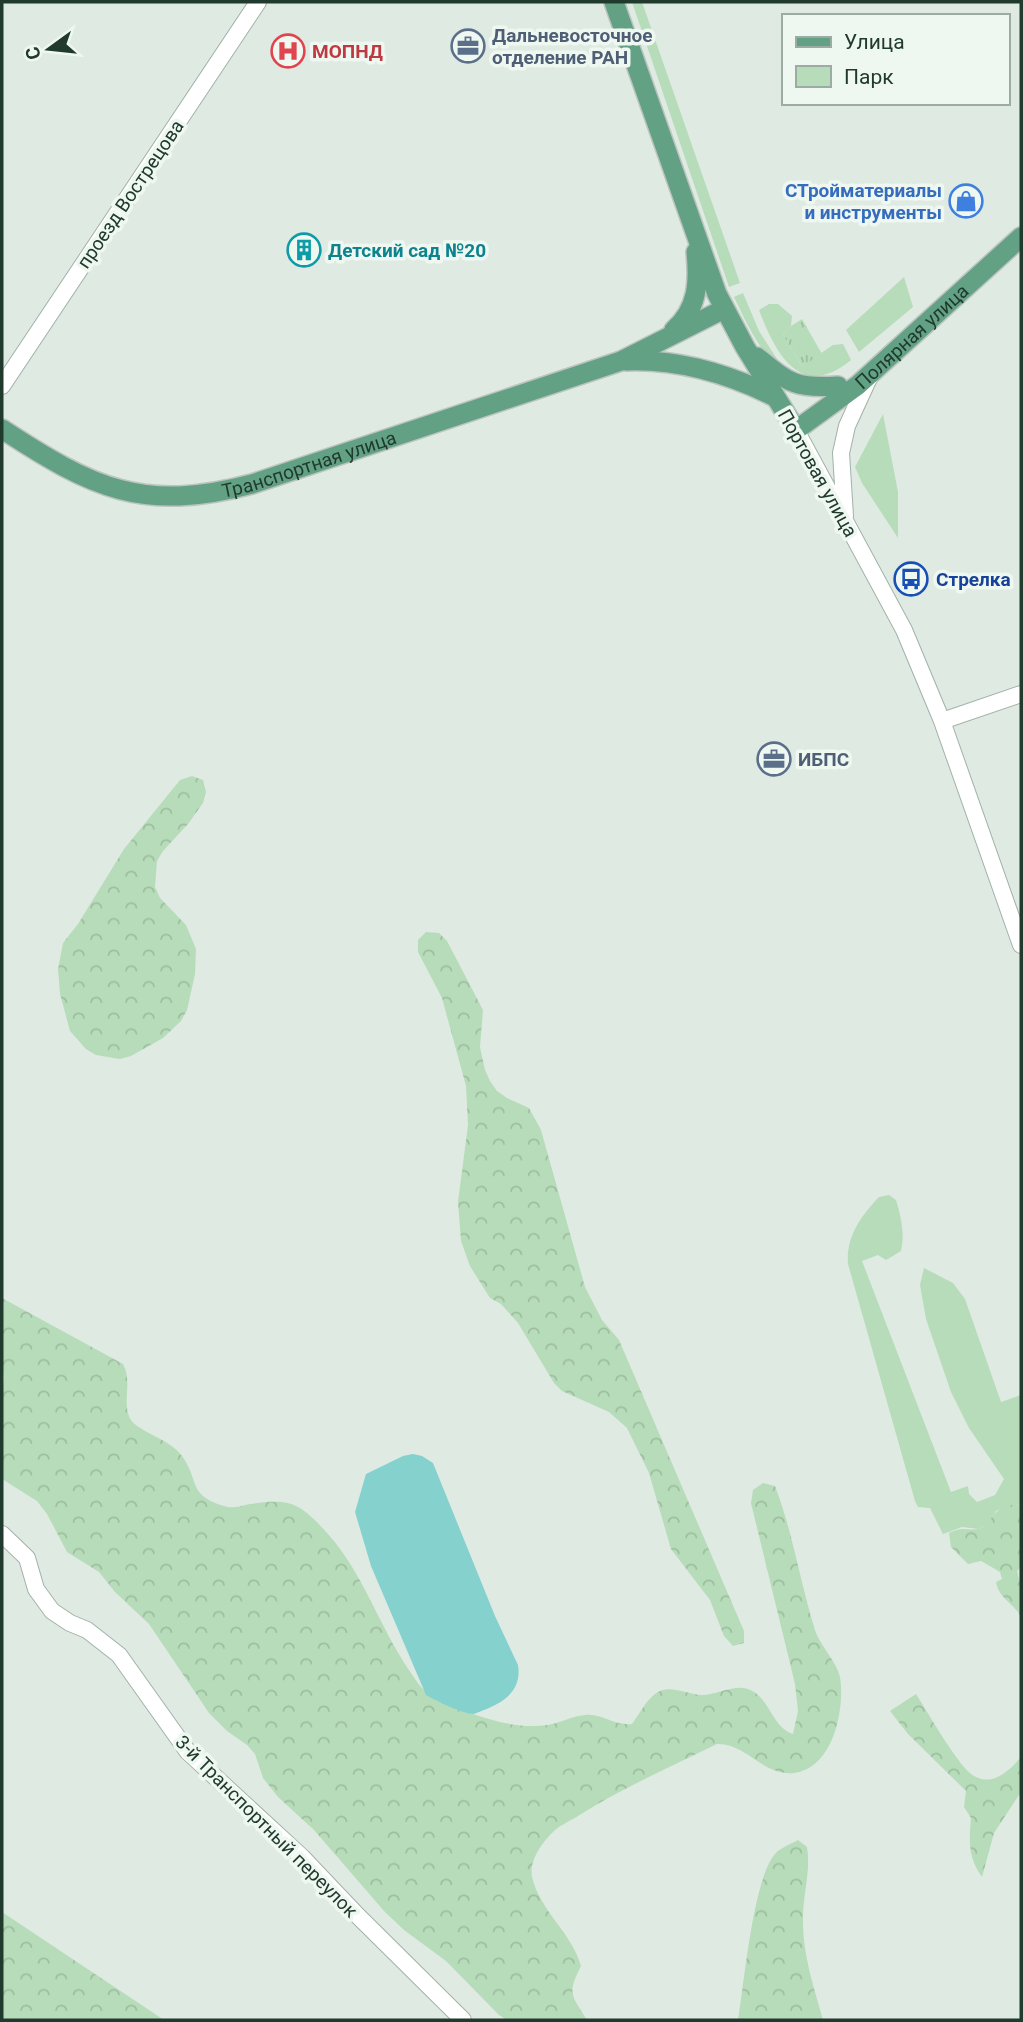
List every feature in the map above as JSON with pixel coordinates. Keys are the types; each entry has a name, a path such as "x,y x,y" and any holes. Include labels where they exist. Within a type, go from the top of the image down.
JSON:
{"main road":[{"name":"Портовая улица","path":"614,2 724,309 796,430"},
{"path":"662,340 684,320 695,298 697,266 692,223"},
{"name":"Полярная улица","path":"796,430 872,372 1021,237"},
{"name":"Транспортная улица","path":"2,431 59,465 102,485 122,491 166,497 206,495 252,484 621,361 724,309"},
{"path":"745,347 792,383 806,387 838,386"},
{"name":"Транспортная улица","path":"621,361 657,360 701,368 744,381 775,397"},
{"path":"775,397 811,393 838,386 872,372"}],"street":[{"name":"проезд Вострецова","path":"2,386 258,2"},
{"path":"846,522 841,453 847,426 872,372"},
{"name":"Портовая улица","path":"796,430 904,630 942,721 1021,945"},
{"path":"942,721 1021,694"},
{"name":"3-й Транспортный переулок","path":"2,1534 27,1558 36,1589 52,1611 87,1630 119,1655 188,1752 302,1857 463,2020"}],"green space":[{"path":"632,2 642,2 740,283 729,287"},
{"path":"904,277 913,307 859,352 846,330"},
{"path":"743,293 759,331 786,373 769,357 750,329 734,297"},
{"path":"769,304 778,304 792,316 791,326 783,335 802,366 833,345 843,344 851,360 818,376 804,374 793,367 774,343 759,310"},
{"path":"802,319 822,354 802,366 783,335"},
{"path":"883,414 898,492 898,538 862,483 855,467"},
{"path":"192,776 203,780 206,792 203,803 157,861 155,887 160,898 186,925 196,949 195,974 187,1010 181,1021 163,1038 131,1056 120,1059 96,1055 86,1049 70,1031 60,994 58,969 63,943 78,924 124,849 180,780"},
{"path":"426,932 439,933 447,941 483,1010 480,1047 490,1081 497,1091 507,1098 529,1108 541,1130 585,1287 602,1320 619,1340 744,1631 744,1643 733,1646 724,1636 710,1600 671,1549 649,1473 627,1428 609,1412 562,1391 554,1383 518,1323 501,1304 490,1298 470,1266 461,1241 458,1202 468,1125 466,1086 442,998 418,952 418,940"},
{"path":"889,1195 896,1200 901,1219 901,1251 886,1260 878,1255 862,1261 951,1492 968,1486 969,1494 977,1502 995,1495 1004,1479 969,1428 951,1392 926,1319 920,1285 924,1268 953,1283 965,1299 1001,1402 1021,1395 1021,1504 996,1511 989,1523 979,1529 962,1527 943,1534 930,1508 918,1507 915,1501 848,1264 849,1244 856,1227 879,1197"},
{"path":"2,1298 123,1364 127,1378 128,1414 131,1420 177,1450 204,1497 230,1507 264,1502 285,1503 310,1515 340,1549 398,1653 425,1691 437,1701 491,1720 533,1726 591,1715 632,1724 649,1700 660,1691 672,1689 702,1695 742,1688 760,1697 776,1721 793,1734 798,1711 795,1684 751,1503 753,1490 763,1483 775,1486 815,1630 840,1677 841,1704 834,1735 827,1749 808,1769 783,1773 737,1749 717,1744 612,1796 554,1831 537,1854 532,1865 532,1877 542,1901 577,1954 581,1966 573,1994 587,2020 507,2020 446,1961 404,1930 384,1911 314,1830 278,1797 263,1778 255,1754 209,1713 149,1624 115,1592 99,1572 67,1552 37,1501 2,1479"},
{"path":"1021,1504 1021,1567 1017,1571 1021,1588 1021,1617 998,1588 996,1582 1002,1579 1000,1572 981,1561 968,1564 951,1547 949,1533 981,1528 1001,1508"},
{"path":"916,1694 952,1751 974,1776 988,1780 1000,1776 1021,1757 1021,1792 994,1833 982,1877 970,1849 971,1818 964,1807 966,1791 908,1734 890,1711"},
{"path":"798,1840 807,1847 804,1944 823,2020 738,2020 750,1933 767,1867 775,1854"},
{"path":"2,1912 164,2020 2,2020"}],"water":[{"path":"413,1454 433,1463 495,1616 518,1665 519,1674 510,1694 499,1703 474,1714 457,1710 426,1695 371,1566 355,1512 366,1474"}],"place":[{"name":"Дальневосточное отделение РАН","path":"468,46"},
{"name":"МОПНД","path":"288,51"},
{"name":"СТройматериалы и инструменты","path":"966,201"},
{"name":"Детский сад №20","path":"304,250"},
{"name":"Стрелка","path":"911,579"},
{"name":"ИБПС","path":"774,759"}]}
